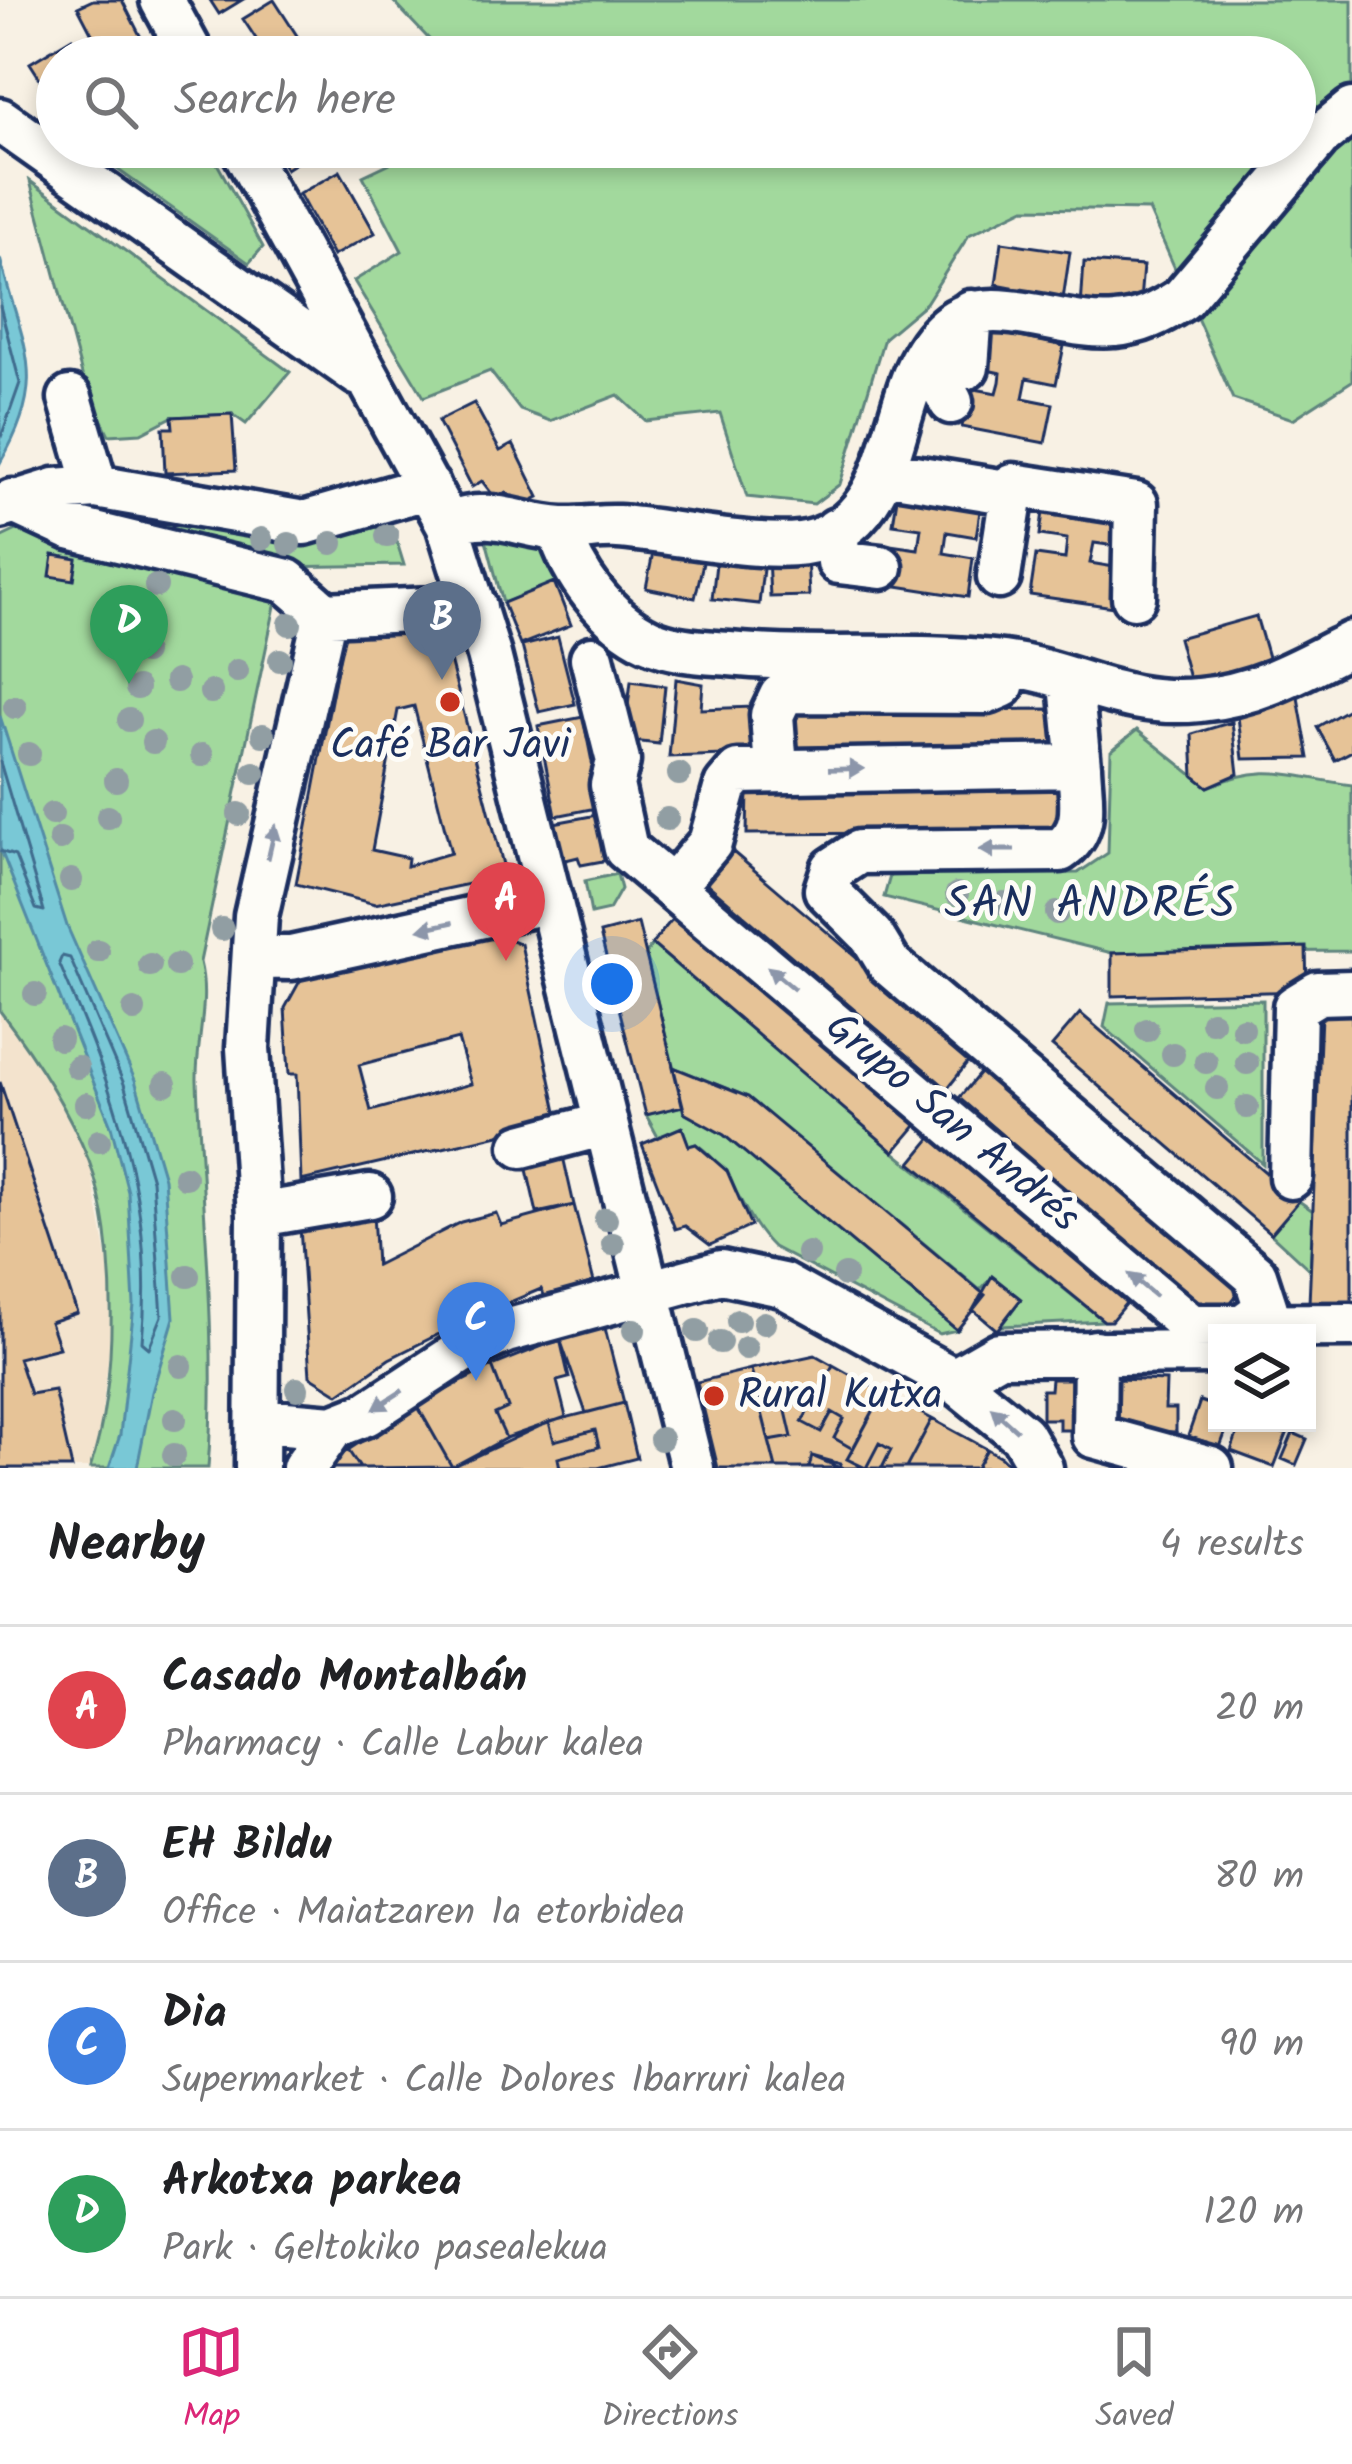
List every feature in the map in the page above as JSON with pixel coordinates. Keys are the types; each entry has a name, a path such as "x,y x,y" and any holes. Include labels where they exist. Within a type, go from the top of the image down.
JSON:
{"street":[{"path":"162,0 182,36"},
{"path":"1316,141 1352,110"},
{"path":"0,120 36,146"},
{"path":"68,168 375,386"},
{"path":"254,168 438,506 475,607 692,1468"},
{"path":"6,504 96,487 304,523 438,506 559,529 614,527 783,543 820,540 862,507 883,472 926,356 942,331 971,311 1114,326 1153,317 1182,299 1293,168"},
{"path":"926,356 959,384 971,311"},
{"path":"70,398 96,487"},
{"path":"883,472 1012,493"},
{"path":"999,578 1013,484 1136,504 1134,597"},
{"path":"6,504 70,528 287,580 325,614 475,607"},
{"path":"559,529 567,555 598,599 636,633 669,647 776,658 1009,664 1114,696 1199,700 1267,687 1352,643"},
{"path":"836,530 839,562 881,567"},
{"path":"257,1468 261,1421 259,1216 248,1048 256,916 325,614"},
{"name":"Grupo San Andrés","path":"592,658 618,761 612,785 620,841 1191,1326 1208,1332"},
{"path":"776,769 772,715 781,696 792,691 988,692 1001,686 1009,664"},
{"path":"673,886 710,843 733,775 776,769 1078,766 1071,684"},
{"name":"Grupo San Andrés","path":"1078,766 1082,825 1073,841 1060,850 871,850 841,861 826,879 826,890 872,936 890,964 1255,1275 1266,1309 1248,1324"},
{"path":"254,957 291,958 550,901"},
{"name":"Grupo San Andrés","path":"872,936 902,952 1270,1262 1324,1334"},
{"path":"1291,1177 1295,1007 1318,993 1352,992"},
{"path":"521,1146 604,1124"},
{"path":"259,1216 370,1196"},
{"path":"261,1421 333,1427 366,1414 467,1348 506,1331 721,1272 782,1286 954,1380 1022,1436 1041,1468"},
{"path":"1324,1334 1352,1353"},
{"path":"954,1380 999,1354 1095,1352 1208,1341"},
{"path":"1095,1352 1094,1436 1210,1468"},
{"path":"304,1468 333,1427"}],"shaded area":[{"path":"0,1011 41,1065 90,1163 115,1303 98,1445 90,1468 0,1468"}],"green space":[{"path":"392,0 1352,0 1352,381 1293,419 1233,399 1149,210 1025,208 969,235 926,303 884,338 840,484 814,504 747,497 720,413 646,421 618,395 550,421 520,410 490,371 424,397 354,281 402,251 363,176 380,168 1316,168 1316,36 426,36"},
{"path":"116,168 220,168 263,247 249,263"},
{"path":"30,181 290,372 246,424 232,414 172,417 141,433 109,435 85,386"},
{"path":"151,505 284,535 392,526 404,565 274,567 61,507"},
{"path":"19,529 279,587 200,962 204,991 197,1081 210,1323 208,1468 90,1468 110,1357 110,1272 99,1193 60,1101 0,1011 0,538"},
{"path":"515,536 546,551 563,581 503,603 486,540"},
{"path":"1137,730 1208,787 1264,773 1352,785 1352,951 1112,953 884,897 890,876 1078,873 1108,853 1111,751"},
{"path":"617,874 621,889 609,910 591,914 585,881"},
{"path":"652,944 894,1152 1104,1321 1001,1326 1020,1299 992,1277 980,1290 748,1097 673,1067 646,954"},
{"path":"1263,1000 1263,1164 1104,1027 1109,1003"},
{"path":"683,1106 684,1113 724,1135 957,1330 939,1334 773,1247 709,1155 696,1144 689,1146 682,1127 658,1137 646,1115"},
{"path":"1299,1201 1313,1211 1310,1270 1271,1234"}],"water":[{"path":"0,258 23,339 28,384 16,433 0,463"},
{"path":"0,716 67,926 135,1080 164,1178 174,1318 152,1392 137,1468 109,1468 120,1435 134,1305 128,1192 111,1126 0,848"}],"building":[{"path":"93,0 122,0 140,36 93,36 78,7"},
{"path":"210,0 242,0 219,14"},
{"path":"274,0 297,36 254,36 243,19"},
{"path":"340,171 375,233 333,256 299,194"},
{"path":"1002,242 1070,252 1062,306 1011,298 1012,287 996,284"},
{"path":"1084,262 1143,266 1139,313 1081,308"},
{"path":"981,329 1064,346 1056,384 1027,378 1023,398 1053,404 1045,443 962,427 969,388 997,393 1000,382 1001,373 973,367"},
{"path":"474,403 500,451 513,444 539,497 521,506 506,492 495,498 482,481 472,487 438,421"},
{"path":"232,414 236,470 165,473 163,428 173,428 172,417"},
{"path":"899,486 982,498 976,537 947,532 944,553 973,558 968,597 884,584 890,545 918,549 921,528 893,524"},
{"path":"1045,496 1129,509 1123,547 1094,543 1090,563 1120,568 1114,607 1030,595 1036,555 1065,559 1067,539 1040,535"},
{"path":"655,543 705,554 695,598 646,588"},
{"path":"53,555 77,559 74,580 50,576"},
{"path":"717,555 764,560 759,604 712,599"},
{"path":"807,556 809,596 770,597 768,557"},
{"path":"554,582 571,625 520,645 503,603"},
{"path":"1256,616 1270,664 1191,686 1178,638"},
{"path":"441,626 506,876 375,904 296,884 345,627","holes":["414,706 451,853 407,866 408,858 372,850 398,710"]},
{"path":"558,637 575,704 539,712 522,646"},
{"path":"676,679 703,684 701,709 753,707 753,754 669,757"},
{"path":"631,681 665,686 659,744 624,740"},
{"path":"1297,692 1309,758 1243,759 1237,708"},
{"path":"1352,707 1352,751 1335,760 1317,727"},
{"path":"1052,709 1053,751 790,753 790,711"},
{"path":"583,717 601,807 556,816 538,726"},
{"path":"1232,722 1238,774 1208,787 1194,776 1192,734"},
{"path":"1069,787 1068,832 747,834 748,790"},
{"path":"602,814 608,860 581,865 578,857 562,861 554,823"},
{"path":"733,852 973,1056 947,1089 706,883"},
{"path":"678,912 921,1120 894,1152 652,944"},
{"path":"638,923 683,1106 646,1115 600,933"},
{"path":"493,932 521,944 559,1121 301,1181 297,1074 289,1074 285,1008 301,979","holes":["458,1039 471,1084 371,1111 359,1065"]},
{"path":"1306,947 1307,991 1112,996 1112,953"},
{"path":"1080,1013 1299,1201 1271,1234 1052,1046"},
{"path":"1321,1015 1352,1015 1352,1305 1309,1304"},
{"path":"673,1067 748,1097 985,1295 957,1330 724,1135 684,1113"},
{"path":"985,1067 1244,1286 1219,1317 1173,1295 1179,1287 959,1098"},
{"path":"0,1082 77,1313 50,1322 59,1348 18,1358 30,1394 54,1390 72,1468 0,1468"},
{"path":"682,1127 689,1146 696,1144 727,1171 751,1226 710,1245 685,1226 675,1229 642,1144"},
{"path":"934,1135 1131,1297 1111,1321 1104,1321 911,1163"},
{"path":"560,1143 574,1205 537,1213 523,1152"},
{"path":"574,1205 594,1282 545,1297 541,1289 465,1321 389,1359 339,1394 310,1376 300,1227 321,1226 323,1217 373,1214 376,1265 461,1222 496,1213 501,1225"},
{"path":"992,1276 1021,1299 997,1330 973,1310"},
{"path":"605,1328 624,1403 586,1413 560,1339"},
{"path":"560,1339 569,1378 557,1381 566,1417 506,1438 495,1414 508,1408 492,1366"},
{"path":"815,1355 833,1365 808,1411 797,1404 785,1407 792,1437 769,1441 751,1369"},
{"path":"833,1365 883,1393 853,1449 834,1438 844,1419 832,1412 821,1432 802,1422"},
{"path":"492,1366 508,1408 495,1414 506,1438 452,1467 417,1405"},
{"path":"751,1369 776,1468 718,1468 697,1382"},
{"path":"1051,1379 1087,1379 1088,1430 1059,1430 1059,1419 1042,1419 1042,1390 1050,1390"},
{"path":"1119,1379 1166,1381 1165,1409 1176,1409 1176,1432 1118,1430"},
{"path":"883,1393 932,1419 906,1468 882,1468 891,1450 879,1443 866,1468 847,1459"},
{"path":"1200,1401 1208,1404 1208,1432 1226,1432 1220,1447 1188,1436"},
{"path":"624,1403 637,1458 598,1468 560,1468 558,1458 599,1447 595,1430 554,1441 549,1422"},
{"path":"797,1404 808,1411 802,1422 821,1432 832,1412 844,1419 834,1438 853,1449 847,1459 864,1468 840,1468 812,1456 809,1468 776,1468 769,1441 792,1437 785,1407"},
{"path":"417,1405 452,1467 360,1468 348,1450"},
{"path":"932,1419 987,1449 976,1468 906,1468"},
{"path":"549,1422 554,1441 595,1430 599,1447 558,1458 560,1468 450,1468"},
{"path":"1238,1432 1287,1434 1274,1467 1231,1451"},
{"path":"1293,1433 1307,1439 1296,1465 1282,1459"},
{"path":"879,1443 891,1450 882,1468 866,1468"},
{"path":"987,1449 1001,1457 1012,1468 976,1468"},
{"path":"348,1450 360,1468 326,1468 331,1462"},
{"path":"812,1456 841,1464 840,1468 809,1468"}],"place":[{"name":"EH Bildu","path":"442,680"},
{"name":"Arkotxa parkea","path":"129,684"},
{"name":"Café Bar Javi","path":"450,702"},
{"name":"Casado Montalbán","path":"506,961"},
{"name":"Dia","path":"476,1381"},
{"name":"Rural Kutxa","path":"714,1396"}],"district":[{"name":"SAN ANDRÉS","path":"1091,905"}]}
